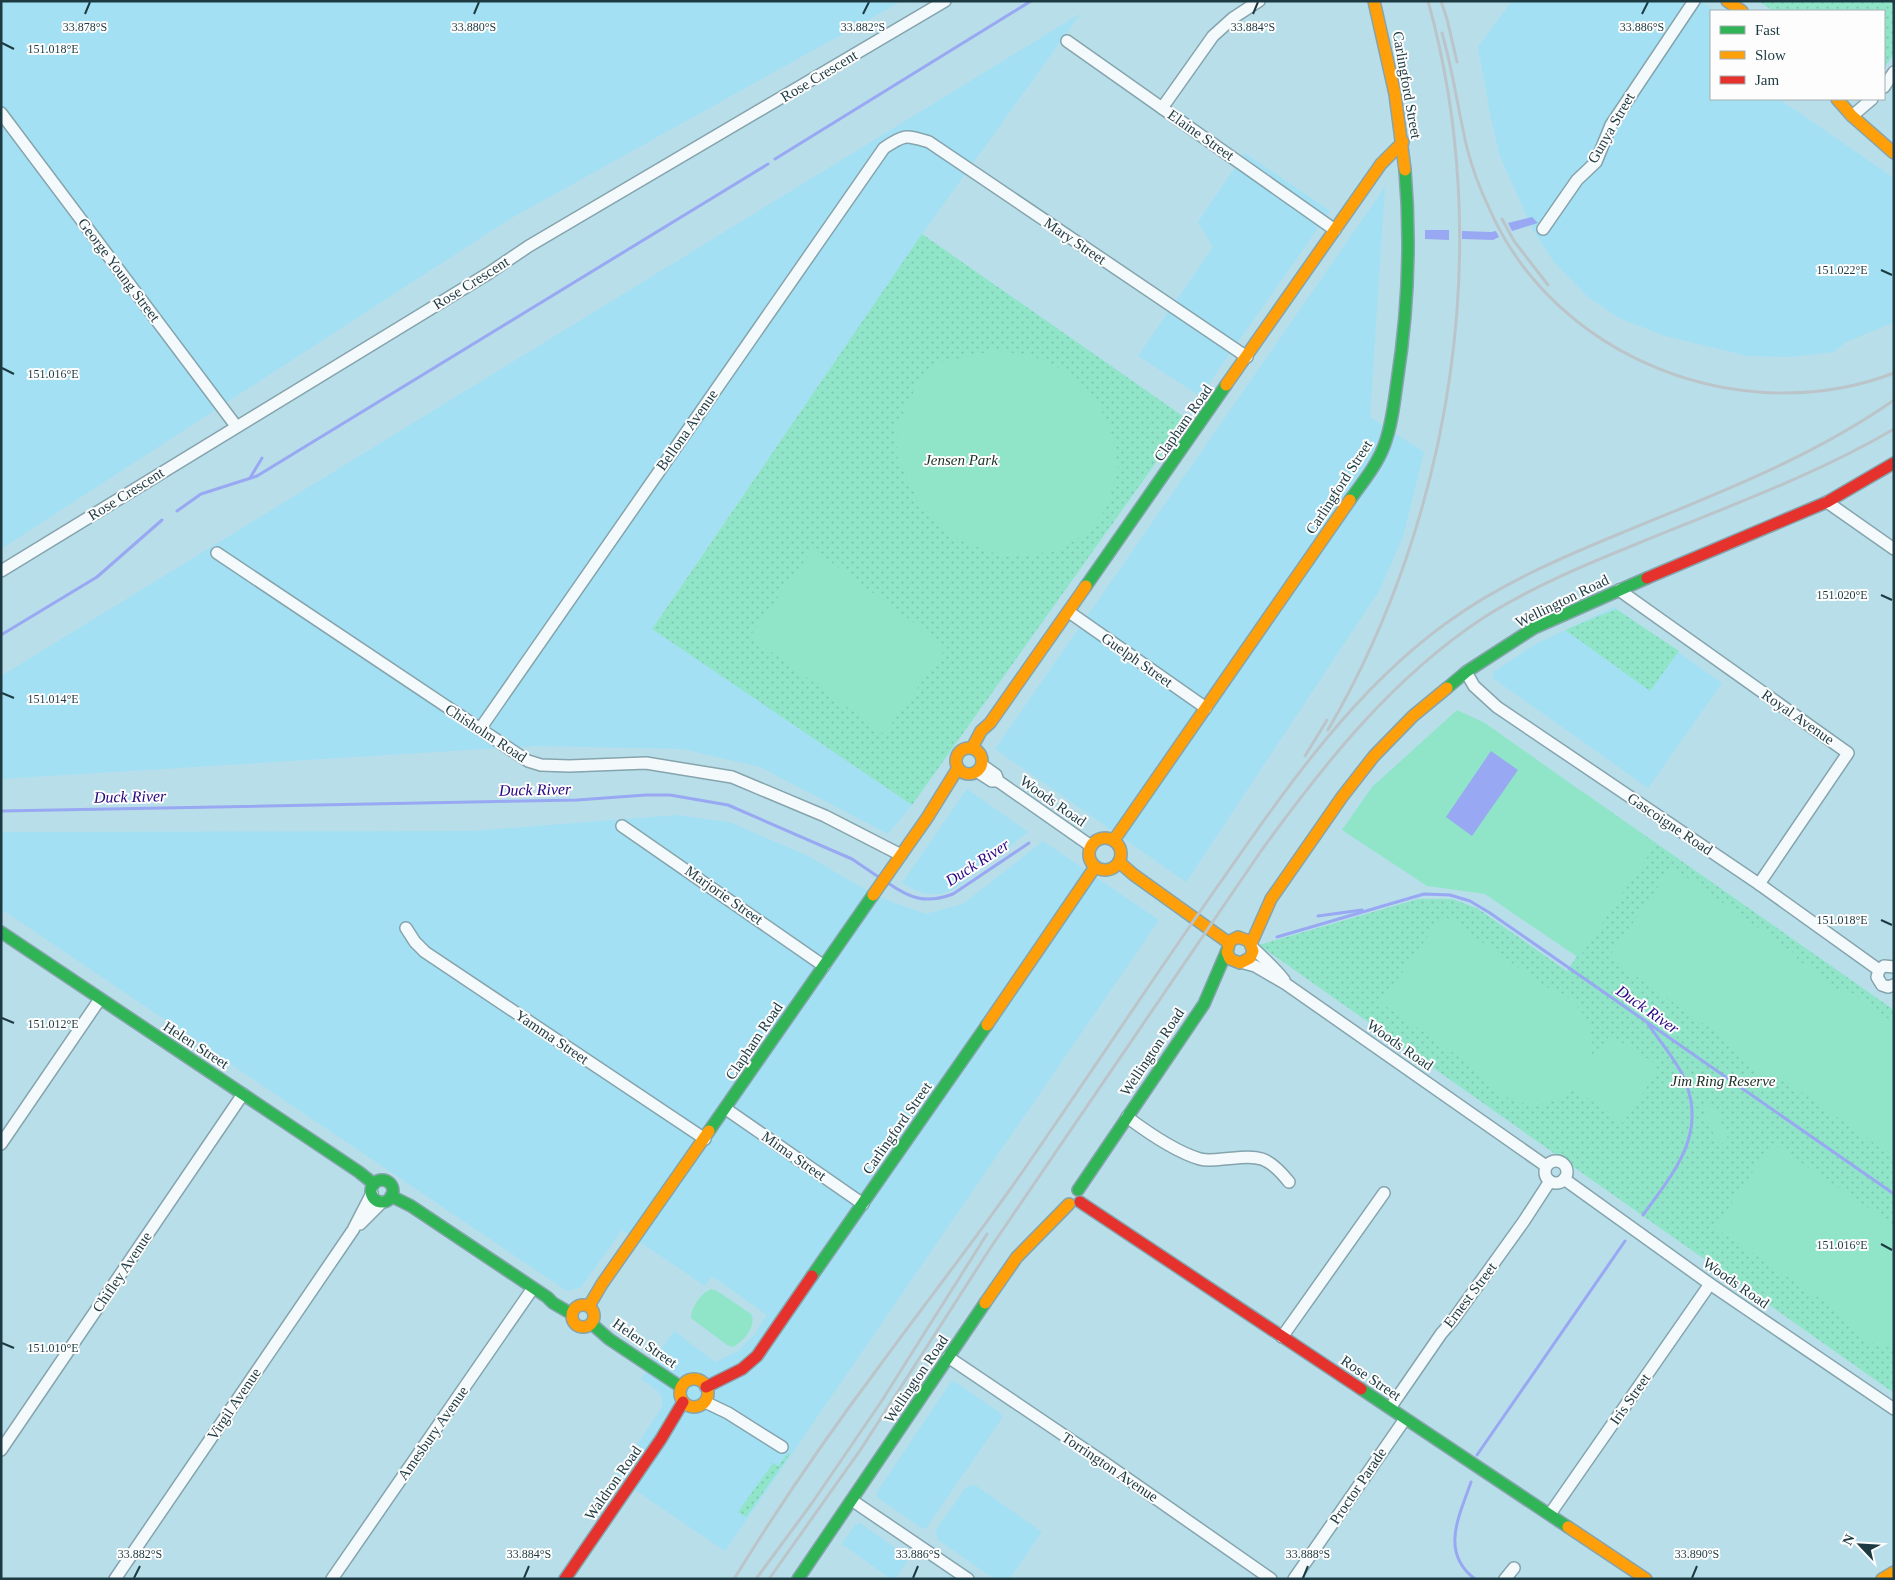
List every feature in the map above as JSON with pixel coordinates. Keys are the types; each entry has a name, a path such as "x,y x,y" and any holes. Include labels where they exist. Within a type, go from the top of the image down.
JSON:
{"street":[{"name":"Rose Crescent","path":"1,571 489,273 529,246 945,1"},
{"path":"1162,108 1213,36 1232,18 1259,1"},
{"name":"Carlingford Street","path":"1114,840 1300,575 1372,468 1385,445 1404,332 1407,287 1408,207 1403,142 1385,41 1374,1"},
{"name":"Gunya Street","path":"1543,229 1577,180 1596,162 1611,125 1694,1"},
{"name":"Elaine Street","path":"1067,41 1335,230"},
{"path":"1885,86 1894,72"},
{"path":"1838,100 1852,116 1894,153"},
{"path":"1852,116 1871,100"},
{"name":"George Young Street","path":"1,113 236,426"},
{"name":"Mary Street","path":"900,137 906,136 929,142 1247,357"},
{"name":"Bellona Avenue","path":"480,729 884,148 900,137"},
{"name":"Clapham Road","path":"976,750 988,734 990,723 1381,164 1403,142"},
{"name":"Wellington Road","path":"798,1579 853,1501 993,1290 1018,1257 1074,1203 1065,1200 1066,1192 1070,1189 1078,1190 1204,1004 1237,937 1271,899 1342,796 1374,756 1413,716 1466,672 1534,628 1828,502 1894,463"},
{"path":"1828,502 1894,549"},
{"name":"Chisholm Road","path":"217,553 528,761 541,765 646,764 732,777 825,816 901,856"},
{"name":"Royal Avenue","path":"1619,590 1848,753 1759,884"},
{"name":"Guelph Street","path":"1068,612 1206,708"},
{"name":"Gascoigne Road","path":"1466,672 1474,686 1497,707 1759,884 1879,970"},
{"path":"964,749 976,750 983,760 980,768 974,774 962,771 956,760 958,755 964,749"},
{"name":"Woods Road","path":"980,768 996,775 998,781 1091,846"},
{"name":"Clapham Road","path":"589,1306 602,1284 726,1109 943,792 953,787 962,771"},
{"name":"Marjorie Street","path":"622,826 824,966"},
{"path":"1099,839 1114,840 1118,843 1122,852 1119,862 1111,869 1095,867 1090,857 1091,846 1099,839"},
{"path":"1119,862 1134,876 1237,937 1246,939 1252,946"},
{"name":"Carlingford Street","path":"706,1386 742,1369 757,1356 1095,867"},
{"name":"Wellington Road","path":"1204,1004 1242,963 1250,958 1261,919 1271,899"},
{"name":"Yamma Street","path":"406,928 424,952 705,1139"},
{"name":"Helen Street","path":"1,932 359,1172 373,1188"},
{"path":"1237,937 1230,959 1242,963"},
{"name":"Woods Road","path":"1252,946 1266,962 1277,970 1286,984"},
{"name":"Woods Road","path":"1242,963 1255,966 1286,984 1546,1166"},
{"path":"1894,967 1887,965 1879,970 1877,977 1879,983 1885,987 1894,985"},
{"path":"1,1144 100,999"},
{"name":"Chifley Avenue","path":"1,1450 244,1094"},
{"name":"Mima Street","path":"726,1109 863,1204"},
{"path":"1127,1117 1173,1146 1201,1159 1216,1160 1246,1156 1261,1158 1272,1163 1289,1182"},
{"path":"1551,1161 1562,1162 1566,1168 1564,1179 1557,1183 1550,1181 1544,1173 1546,1166 1551,1161"},
{"name":"Woods Road","path":"1564,1179 1710,1284 1894,1409"},
{"path":"387,1199 393,1189 390,1183 383,1180 373,1188 377,1200 387,1199 411,1206 547,1297 553,1303 574,1311"},
{"name":"Ernest Street","path":"1390,1408 1441,1334 1454,1320 1524,1221 1550,1181"},
{"name":"Virgil Avenue","path":"115,1579 353,1230 373,1188"},
{"path":"1282,1337 1384,1193"},
{"name":"Virgil Avenue","path":"353,1230 387,1199"},
{"name":"Rose Street","path":"1074,1203 1282,1337 1646,1579"},
{"name":"Iris Street","path":"1550,1514 1710,1284"},
{"name":"Amesbury Avenue","path":"332,1579 533,1288"},
{"path":"582,1305 589,1306 595,1314 592,1324 586,1327 578,1326 573,1321 574,1311 582,1305"},
{"name":"Helen Street","path":"592,1324 609,1339 681,1387"},
{"name":"Torrington Avenue","path":"948,1357 1105,1463 1271,1579"},
{"path":"700,1380 706,1386 708,1394 705,1402 694,1407 683,1402 680,1395 681,1387 687,1381 700,1380"},
{"name":"Waldron Road","path":"565,1579 661,1439 683,1402"},
{"path":"705,1402 728,1412 782,1447"},
{"name":"Proctor Parade","path":"1294,1579 1405,1418"},
{"path":"853,1501 968,1579"},
{"path":"1505,1579 1514,1568"},
{"path":"1882,1579 1894,1572"}],"shaded area":[{"path":"1,1 902,1 508,220 1,549"},
{"path":"1512,1 1700,1 1714,10 1710,10 1710,100 1780,100 1894,178 1894,322 1846,342 1834,352 1790,357 1748,356 1665,336 1619,318 1587,296 1554,262 1533,230 1500,156 1478,47"},
{"path":"1081,13 922,234 652,628 912,805 888,834 760,767 682,749 534,746 1,779 1,676"},
{"path":"1245,153 1330,211 1200,396 1138,356 1213,247 1198,222"},
{"path":"1385,187 1370,417 1424,452 1403,537 1379,591 1186,882 995,749"},
{"path":"1614,607 1722,683 1648,788 1493,678 1493,672 1536,644"},
{"path":"967,789 1028,832 953,890 941,894 927,894 916,891 902,883"},
{"path":"676,815 729,822 806,855 889,901 926,914 963,904 1043,841 1159,920 725,1551 616,1477 662,1407 662,1398 658,1391 641,1379 674,1331 715,1362 738,1351 754,1335 767,1315 712,1276 705,1286 622,1230 581,1287 567,1291 1,909 1,832 473,831"},
{"path":"954,1381 1001,1414 1002,1418 926,1528 923,1529 877,1497 877,1492 951,1382"},
{"path":"975,1485 1042,1532 1009,1579 995,1579 938,1540 936,1530 966,1487"},
{"path":"860,1523 909,1558 895,1579 891,1579 842,1544 855,1525"}],"green space":[{"path":"1759,1 1894,1 1894,54 1885,67 1885,10 1772,10"},
{"name":"Jensen Park","path":"922,234 1187,419 912,805 652,629"},
{"path":"997,350 1035,357 1070,373 1096,398 1112,435 1118,468 1105,510 1088,531 1059,551 1004,557 959,540 920,504 898,460 896,428 921,376 938,363"},
{"path":"813,549 947,647 884,734 750,636"},
{"path":"1616,609 1679,651 1650,691 1565,630"},
{"path":"1457,710 1485,723 1656,844 1579,958 1485,894 1427,886 1342,830 1372,787"},
{"name":"Jim Ring Reserve","path":"1583,792 1894,1010 1894,1393 1259,945 1418,899 1452,899 1477,908 1567,971 1577,956 1510,911"},
{"path":"1672,867 1798,956 1795,961 1814,968 1835,992 1841,985 1894,1023 1894,1157 1781,1078 1756,1072 1737,1056 1728,1041 1609,957"},
{"path":"1443,915 1548,988 1558,991 1574,1003 1587,1021 1590,1030 1592,1051 1588,1066 1610,1035 1656,1064 1657,1072 1623,1123 1573,1088 1562,1097 1549,1102 1523,1103 1510,1099 1498,1092 1480,1071 1381,1003"},
{"path":"1713,1104 1729,1141 1718,1145 1703,1109"},
{"path":"1772,1143 1894,1225 1894,1349 1879,1346 1859,1336 1850,1328 1838,1311 1715,1228"},
{"path":"711,1289 751,1314 752,1322 749,1331 733,1347 727,1345 691,1318 697,1301"},
{"path":"788,1453 790,1454 746,1517 738,1512 773,1463 778,1466"}],"water":[{"path":"1532,217 1538,223 1512,231 1508,223"},
{"path":"1425,230 1449,230 1449,240 1425,239"},
{"path":"1462,231 1496,231 1499,237 1493,240 1462,239"},
{"path":"1491,751 1518,770 1472,836 1446,817"}],"waterway":[{"path":"775,159 1031,1"},
{"path":"177,511 201,494 257,476 768,164"},
{"path":"250,478 262,458"},
{"path":"1,635 97,577 162,520"},
{"name":"Duck River","path":"1,811 577,800 670,795 728,805 852,859 880,878"},
{"name":"Duck River","path":"888,883 904,893 919,898 935,899 943,897 953,894 1029,843"},
{"name":"Duck River","path":"1277,937 1424,894 1450,895 1470,901 1894,1194"},
{"name":"Duck River","path":"1318,916 1362,910"},
{"path":"1643,1215 1677,1166 1691,1131 1692,1113 1689,1093 1681,1072 1648,1024"},
{"path":"1477,1455 1625,1241"},
{"path":"1471,1482 1458,1520 1455,1545 1458,1557 1464,1568 1475,1579"}],"railway":[{"path":"1328,730 1371,647 1406,560 1432,469 1450,375 1459,281 1458,186 1448,92 1428,1"},
{"path":"1441,1 1457,62"},
{"path":"1442,33 1469,156 1489,208 1519,261 1559,306 1606,342 1659,369 1716,386 1776,393 1836,389 1894,373"},
{"path":"1502,219 1514,241 1548,285"},
{"path":"734,1579 822,1445 1007,1193 1271,810 1323,742 1380,679 1445,624 1507,585 1574,553 1725,490 1795,458 1862,421 1894,400"},
{"path":"769,1579 861,1449 991,1247 1261,851 1309,786 1389,695 1450,642 1483,618 1519,597 1595,561 1799,477 1894,429"},
{"path":"1305,756 1327,720"},
{"path":"756,1579 812,1503 881,1402 987,1234"}],"traffic: fast":[{"path":"1350,500 1369,474 1381,453 1387,438 1392,414 1401,356 1406,303 1408,223 1405,170"},
{"path":"1086,586 1226,385"},
{"path":"1447,688 1466,672 1534,628 1647,578"},
{"path":"709,1131 873,895"},
{"path":"1,932 359,1172 374,1184"},
{"path":"1078,1190 1204,1004 1228,948"},
{"path":"812,1276 987,1025"},
{"path":"382,1180 390,1183 393,1191 390,1199 382,1202 374,1199 371,1191 374,1183 382,1180"},
{"path":"391,1196 411,1206 572,1314"},
{"path":"798,1579 985,1303"},
{"path":"592,1324 609,1339 681,1387"},
{"path":"1361,1389 1568,1527"}],"traffic: slow":[{"path":"1374,1 1395,94 1405,170"},
{"path":"1727,1 1740,10"},
{"path":"1838,100 1852,116 1894,153"},
{"path":"1226,385 1381,164 1403,142"},
{"path":"1114,840 1350,500"},
{"path":"972,748 981,731 990,723 1086,586"},
{"path":"1251,944 1271,899 1342,797 1374,756 1413,716 1447,688"},
{"path":"969,748 978,752 982,761 978,770 969,774 960,770 956,761 960,752 969,748"},
{"path":"873,895 927,818 958,768"},
{"path":"1105,838 1111,839 1116,843 1120,848 1121,854 1120,860 1116,865 1111,869 1105,870 1099,869 1094,865 1090,860 1089,854 1090,848 1094,843 1099,839 1105,838"},
{"path":"1119,862 1134,875 1229,943"},
{"path":"987,1025 1095,867"},
{"path":"1227,952 1230,959 1240,963 1250,958 1253,951 1249,941 1238,937 1230,941 1228,948"},
{"path":"589,1306 602,1284 709,1131"},
{"path":"985,1303 1017,1257 1069,1204"},
{"path":"583,1305 591,1308 594,1316 591,1324 583,1327 575,1324 572,1316 575,1308 583,1305"},
{"path":"694,1379 704,1383 708,1393 704,1403 694,1407 684,1403 680,1393 684,1383 694,1379"},
{"path":"1568,1527 1646,1579"},
{"path":"1882,1579 1894,1572"}],"traffic: jam":[{"path":"1647,578 1827,502 1894,463"},
{"path":"1080,1202 1361,1389"},
{"path":"706,1387 742,1369 757,1356 812,1276"},
{"path":"565,1579 661,1439 683,1402"}]}
